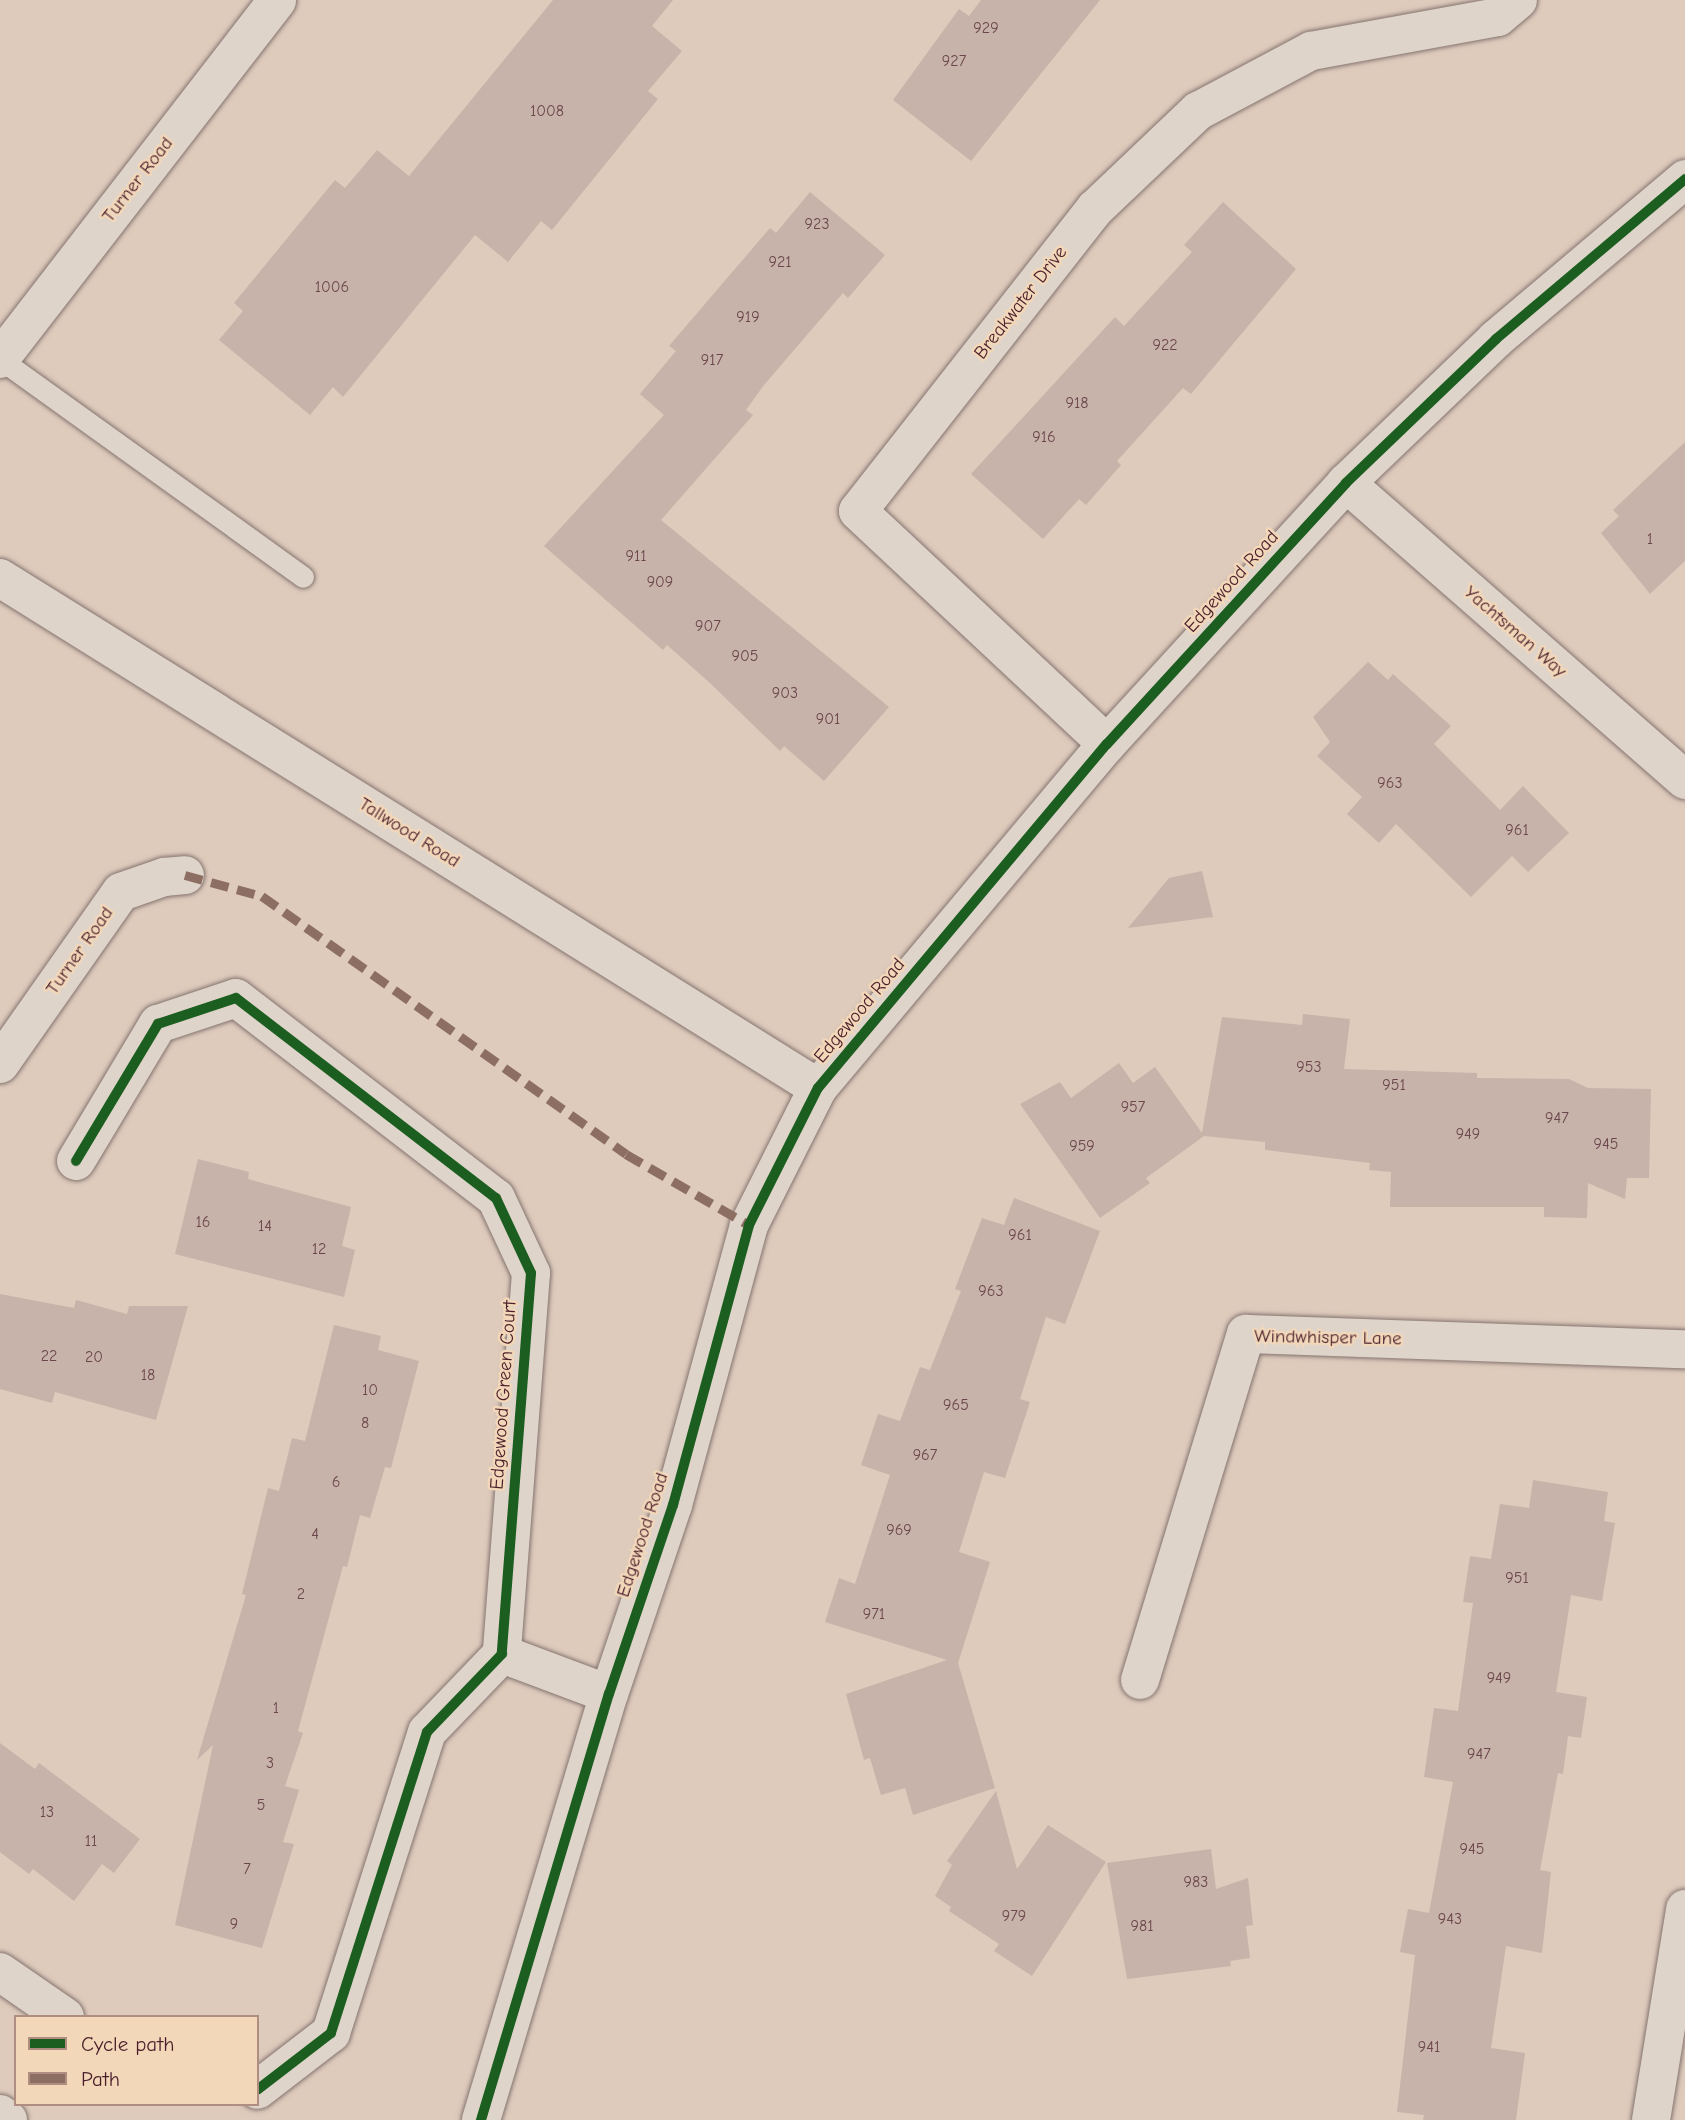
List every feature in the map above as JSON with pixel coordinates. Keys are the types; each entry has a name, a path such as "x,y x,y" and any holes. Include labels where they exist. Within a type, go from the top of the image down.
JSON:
{"street":[{"name":"Turner Road","path":"0,359 276,0"},
{"name":"Breakwater Drive","path":"1107,744 858,511 1096,208 1198,111 1311,51 1498,18 1518,0"},
{"name":"Edgewood Road","path":"481,2120 609,1694 673,1505 749,1225 818,1088 1107,744 1346,483 1496,338 1685,178"},
{"name":"Yachtsman Way","path":"1346,483 1685,780"},
{"name":"Tallwood Road","path":"0,578 818,1088"},
{"name":"Turner Road","path":"0,1064 121,892 164,877 186,875"},
{"name":"Edgewood Green Court","path":"76,1161 158,1024 236,998 496,1198 531,1273 502,1654"},
{"name":"Windwhisper Lane","path":"1140,1680 1246,1334 1685,1349"},
{"path":"259,2088 331,2033 427,1732 502,1654 609,1694"},
{"path":"1651,2120 1685,1909"},
{"path":"0,1972 62,2015"},
{"path":"0,2114 8,2120"}],"lane":[{"path":"0,359 303,578"}],"building":[{"path":"553,0 673,0 652,26 682,51 648,91 658,99 552,230 541,221 508,262 475,235 343,397 333,387 310,415 219,340 243,311 234,303 335,180 345,188 377,150 409,176"},
{"path":"981,0 1100,0 971,161 893,100 959,9 969,16"},
{"path":"810,192 885,255 848,298 843,293 764,385 746,410 753,415 661,520 889,707 824,781 784,746 780,751 667,645 663,650 544,546 664,415 640,394 676,351 669,346 770,228 776,233"},
{"path":"1223,202 1296,269 1191,394 1183,388 1117,461 1121,465 1086,505 1079,499 1043,539 971,474 1115,317 1124,326 1192,252 1184,245"},
{"path":"1685,442 1685,561 1650,594 1601,533 1619,516 1613,510"},
{"path":"1368,662 1388,680 1393,674 1451,726 1434,744 1500,810 1523,786 1569,833 1528,872 1512,856 1471,897 1396,824 1379,843 1347,814 1362,797 1317,756 1330,742 1313,717"},
{"path":"1202,871 1213,917 1128,928 1169,878"},
{"path":"1303,1014 1350,1019 1344,1069 1477,1073 1477,1078 1569,1079 1588,1088 1651,1089 1649,1178 1627,1178 1625,1199 1588,1183 1587,1218 1544,1217 1544,1207 1390,1207 1391,1172 1369,1170 1370,1163 1265,1150 1265,1142 1204,1136 1146,1178 1150,1183 1100,1218 1020,1104 1060,1082 1071,1098 1119,1063 1133,1083 1155,1067 1202,1133 1222,1017 1302,1025"},
{"path":"198,1159 249,1172 248,1179 351,1207 342,1246 355,1250 344,1297 175,1254"},
{"path":"1014,1198 1100,1231 1065,1324 1046,1317 1020,1399 1030,1402 1005,1478 984,1472 959,1552 990,1562 958,1663 995,1788 913,1815 905,1788 881,1795 870,1758 864,1760 846,1694 947,1660 825,1622 839,1578 855,1584 890,1475 861,1465 878,1414 900,1421 920,1367 930,1370 961,1291 955,1289 982,1218 1004,1225"},
{"path":"0,1294 74,1308 76,1300 127,1314 129,1306 188,1306 156,1420 55,1392 52,1403 0,1389"},
{"path":"334,1325 381,1336 378,1350 419,1361 391,1468 385,1467 370,1518 360,1515 347,1567 343,1566 298,1731 303,1733 285,1786 299,1790 283,1842 294,1844 262,1948 175,1925 213,1745 197,1760 246,1595 242,1594 268,1488 279,1491 292,1438 305,1441"},
{"path":"1533,1480 1608,1492 1604,1521 1615,1523 1602,1601 1571,1595 1556,1692 1587,1697 1581,1738 1568,1736 1563,1774 1558,1773 1540,1870 1551,1872 1542,1953 1506,1946 1491,2048 1525,2053 1516,2120 1423,2120 1424,2115 1397,2112 1415,1955 1400,1952 1408,1909 1429,1913 1453,1782 1424,1777 1434,1708 1458,1711 1473,1603 1463,1602 1470,1556 1491,1559 1500,1504 1529,1508"},
{"path":"0,1743 35,1769 39,1763 140,1839 114,1873 102,1864 74,1901 33,1869 29,1874 0,1852"},
{"path":"996,1791 1017,1869 1048,1825 1106,1862 1032,1976 994,1951 999,1944 949,1911 951,1907 935,1896 952,1865 947,1861"},
{"path":"1211,1849 1216,1889 1248,1878 1253,1925 1246,1926 1250,1958 1230,1961 1231,1966 1127,1979 1107,1863"}],"marked path":[{"path":"185,875 262,896 626,1154 749,1225"}],"cycle path":[{"path":"481,2120 609,1694 673,1505 749,1225 818,1088 1107,744 1346,483 1496,339 1685,179"},
{"path":"76,1161 158,1024 236,998 496,1198 531,1273 502,1654 427,1732 331,2033 259,2088"}]}
